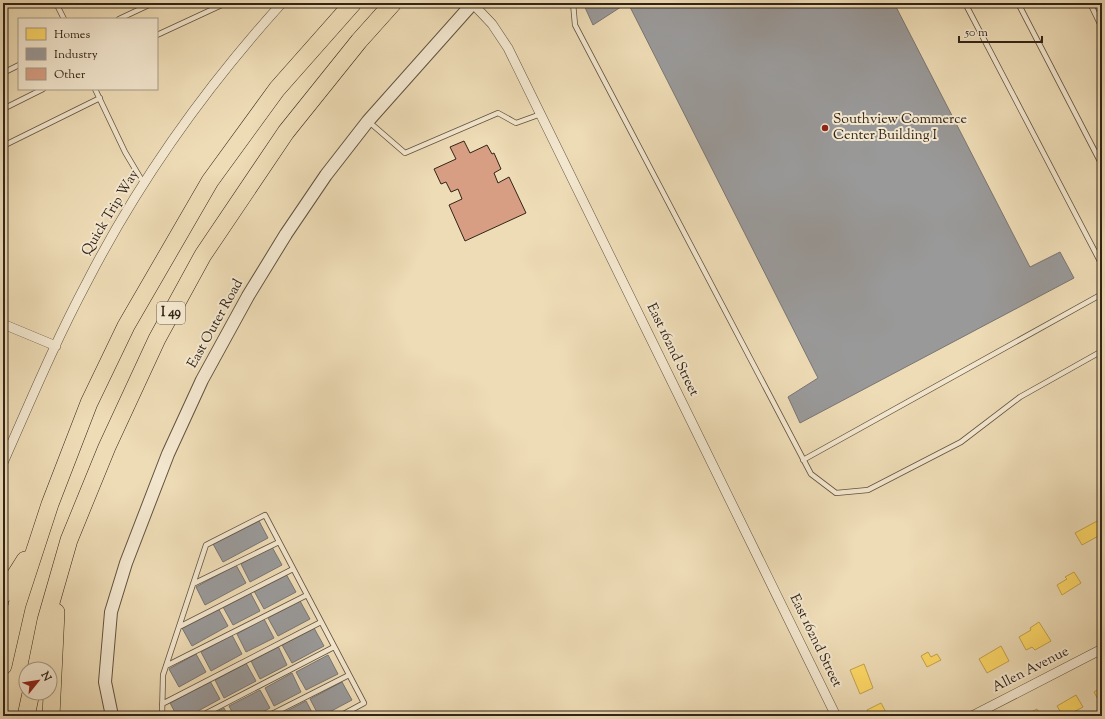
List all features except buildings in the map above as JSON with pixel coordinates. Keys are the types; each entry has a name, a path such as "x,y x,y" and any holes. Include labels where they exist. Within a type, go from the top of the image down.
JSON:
{"highway":[{"name":"I 49","path":"3,666 17,605 50,504 89,403 126,326 161,263 210,181 277,89 353,3"},
{"name":"I 49","path":"38,661 46,620 69,540 107,447 157,339 203,255 286,132 359,42 393,3"},
{"path":"3,595 38,540"},
{"path":"51,716 58,579"},
{"path":"26,716 29,701"}],"street":[{"name":"Quick Trip Way","path":"3,463 87,281 121,220 186,122 228,66 282,3"},
{"name":"East 162nd Street","path":"473,3 501,36 541,114 836,716"},
{"name":"East Outer Road","path":"112,716 105,682 111,612 126,563 168,454 202,380 248,296 312,195 368,122 473,3"},
{"path":"3,324 56,346"},
{"name":"Allen Avenue","path":"972,716 1102,649"}],"lane":[{"path":"56,3 64,18"},
{"path":"121,18 153,3"},
{"path":"158,35 226,3"},
{"path":"573,3 575,25 803,460 811,474 836,493 868,490 961,442 1020,397 1102,350"},
{"path":"965,3 1102,265"},
{"path":"1018,3 1102,165"},
{"path":"1090,3 1102,28"},
{"path":"3,73 18,66"},
{"path":"3,109 41,90"},
{"path":"96,90 125,152 144,184"},
{"path":"3,146 100,98"},
{"path":"368,122 405,153 498,112 516,123 541,114"},
{"path":"803,460 1102,294"},
{"path":"162,716 163,675 206,545 265,515 364,703 340,716"},
{"path":"194,584 279,542"},
{"path":"179,627 293,569"},
{"path":"166,666 307,595"},
{"path":"162,704 321,622"},
{"path":"201,716 334,647"},
{"path":"268,716 349,675"}],"place":[{"name":"Southview Commerce Center Building I","path":"825,128"}]}
